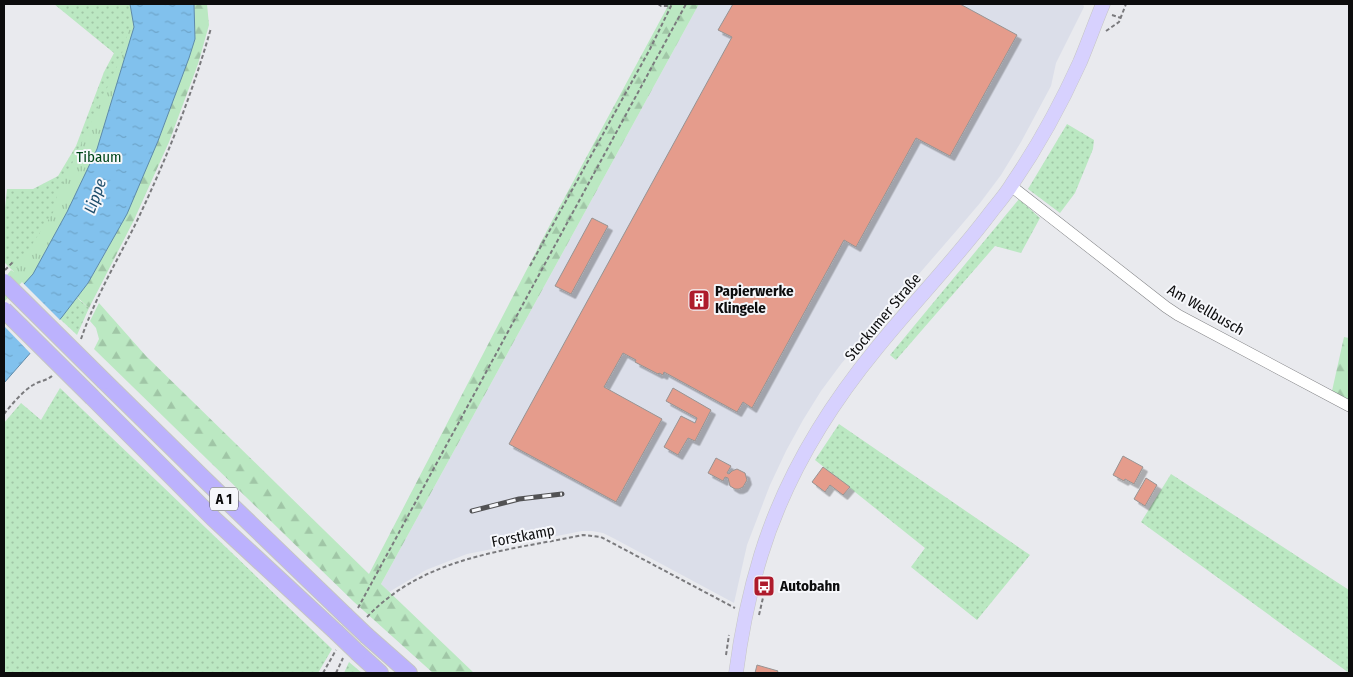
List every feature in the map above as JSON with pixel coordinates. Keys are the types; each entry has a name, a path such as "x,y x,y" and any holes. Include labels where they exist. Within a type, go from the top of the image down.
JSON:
{"highway":[{"name":"A 1","path":"4,282 104,381 352,612 368,636 409,673"},
{"name":"A 1","path":"4,310 214,519 336,632 351,655 380,673"}],"main road":[{"name":"Stockumer Straße","path":"736,673 752,615 761,555 778,507 799,462 816,432 876,349 957,255 1011,186 1051,119 1080,62 1102,4"}],"street":[{"name":"Am Wellbusch","path":"1011,186 1178,315 1349,406"}],"path":[{"path":"658,4 661,6 671,5"},
{"path":"352,612 686,4"},
{"path":"1104,35 1119,22 1126,4"},
{"path":"530,266 650,49 671,5"},
{"path":"93,306 136,222 171,143 200,66 211,28"},
{"path":"4,272 14,261"},
{"path":"4,414 13,403"},
{"name":"Forstkamp","path":"367,617 382,602 400,589 428,573 451,564 470,558 583,536 601,537 752,615"},
{"path":"752,615 768,579 768,570"},
{"path":"323,673 336,649"},
{"path":"336,673 351,655"}],"shaded area":[{"path":"699,4 1083,4 1084,7 1056,63 1051,86 1001,175 980,203 841,364 803,420 770,485 747,545 734,603 615,539 603,533 592,531 582,531 467,554 426,570 389,592 381,584"}],"green space":[{"path":"54,4 130,4 134,27 111,103 25,283 4,262 4,217 7,189 33,189 58,176 76,146 104,72 114,53"},
{"path":"194,4 207,4 209,25 198,64 169,142 134,220 89,308 77,297 88,283 107,250 158,141 195,39"},
{"path":"669,4 699,4 381,584 474,673 433,673 354,602 94,349 99,339 96,328 90,321 99,303 146,356 369,574 553,219"},
{"path":"132,11 166,12 4,345 4,279 11,270 14,272 54,211 57,196 120,60"},
{"path":"1067,124 1094,140 1093,149 1075,193 1060,213 1028,189"},
{"path":"1019,199 1040,218 1021,253 995,246 896,360 890,355"},
{"path":"76,297 89,308 77,335 60,319"},
{"path":"1344,337 1349,338 1349,401 1332,391"},
{"path":"60,388 332,649 318,673 4,673 4,423 21,403 41,420"},
{"path":"839,424 1030,555 977,620 911,567 925,548 815,460"},
{"path":"1171,474 1349,590 1349,673 1141,522"},
{"path":"349,662 362,673 344,673"}],"water":[{"name":"Lippe","path":"130,4 194,4 195,39 189,58 158,141 127,214 88,283 62,317 4,383 4,306 33,274 67,212 97,149 134,27"}],"pier":[{"path":"22,282 61,321 32,355 4,326 4,302"}],"building":[{"name":"Papierwerke Klingele","path":"733,4 960,4 1017,35 950,156 916,138 856,247 844,240 752,408 743,402 737,412 664,372 663,375 658,374 635,362 636,360 623,353 604,387 662,419 616,502 509,444 732,37 718,30"},
{"path":"592,218 608,226 571,294 555,286"},
{"path":"673,388 711,410 695,441 688,438 678,455 664,447 681,416 695,423 697,418 666,401"},
{"path":"1123,456 1143,467 1134,484 1113,475"},
{"path":"716,458 731,466 727,473 729,474 737,469 745,473 747,480 743,487 735,489 730,486 728,478 725,477 723,481 708,473"},
{"path":"823,467 850,487 843,495 830,485 825,492 812,482"},
{"path":"1146,478 1157,485 1145,506 1134,499"},
{"path":"757,665 778,671 777,673 755,673"}],"railway":[{"path":"472,511 519,499 562,494"}],"place":[{"name":"Papierwerke Klingele","path":"699,300"},
{"name":"Autobahn","path":"764,586"}],"park label":[{"name":"Tibaum","path":"99,157"}]}
